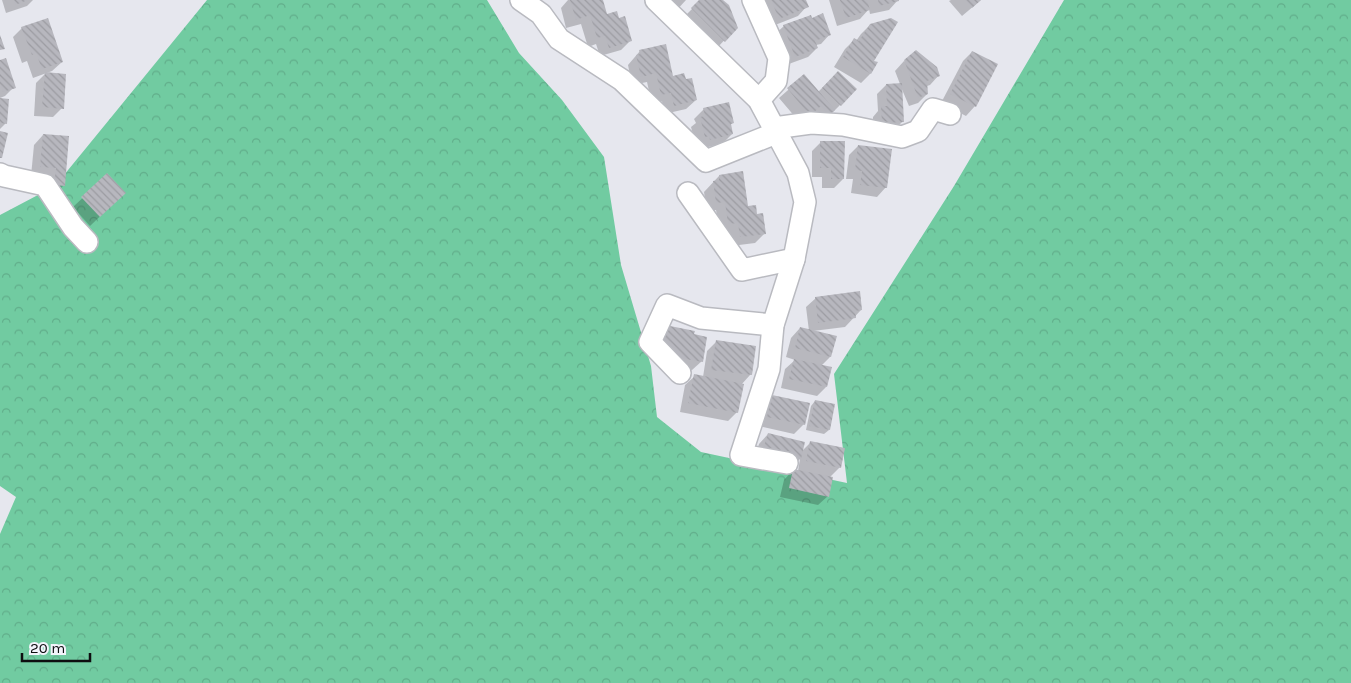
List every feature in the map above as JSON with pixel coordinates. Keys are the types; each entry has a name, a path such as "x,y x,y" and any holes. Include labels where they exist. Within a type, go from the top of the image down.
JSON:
{"street":[{"path":"521,0 541,14 559,39 622,80 706,161 775,131 811,123 843,125 902,138 918,131 933,109 950,114"},
{"path":"656,0 759,100 798,173 805,202 794,259 773,325 769,369 741,455 787,463"},
{"path":"753,0 778,58 776,81 759,100"},
{"path":"0,174 45,185 73,227 87,242"},
{"path":"688,193 742,270 794,259"},
{"path":"680,373 650,342 668,305 701,318 773,325"}],"green space":[{"path":"207,0 487,0 519,53 562,100 604,157 621,265 651,366 657,417 701,452 847,483 834,374 954,186 1064,0 1351,0 1351,683 0,683 0,534 16,497 0,486 0,215 55,186"}],"building":[{"path":"14,0 28,0 15,5"},
{"path":"570,0 603,0 607,14 617,11 619,18 625,16 632,41 609,48 605,36 597,38 590,15 576,20"},
{"path":"699,0 723,0 729,5 738,28 725,42 691,8"},
{"path":"771,0 806,0 809,7 779,19"},
{"path":"840,0 867,0 870,10 846,18"},
{"path":"878,0 899,0 899,1 879,6"},
{"path":"965,0 981,0 972,8"},
{"path":"823,13 831,35 815,41 818,48 795,57 783,25 811,15 812,18"},
{"path":"48,18 63,62 42,69 36,53 32,55 21,27"},
{"path":"891,18 898,22 874,61 878,62 871,74 843,57 854,38 859,41 870,24"},
{"path":"0,35 5,49 0,50"},
{"path":"666,44 673,76 684,73 686,79 692,78 697,100 674,106 671,93 661,95 656,73 641,77 636,55 640,54 639,50"},
{"path":"916,50 937,67 940,76 927,81 928,94 918,98 904,60"},
{"path":"972,51 998,64 976,107 950,94"},
{"path":"6,58 16,88 3,92 0,84 0,60"},
{"path":"838,71 857,89 841,106 822,88"},
{"path":"45,72 66,74 64,109 42,107"},
{"path":"804,74 835,110 829,115 821,106 813,113 805,110 787,88"},
{"path":"902,83 904,122 882,123 881,106 887,106 886,84"},
{"path":"0,98 9,99 7,124 0,123"},
{"path":"729,102 734,123 731,124 733,134 710,140 709,136 705,137 700,117 705,116 703,108"},
{"path":"0,131 8,133 2,158 0,158"},
{"path":"43,134 69,136 65,186 54,185 56,168 40,167"},
{"path":"820,141 845,141 844,179 831,179 831,168 820,168"},
{"path":"858,145 892,149 887,188 860,185 862,171 855,170"},
{"path":"743,171 748,206 756,205 757,214 763,213 766,234 740,237 738,223 728,224 725,202 716,203 713,181 719,180 719,175"},
{"path":"107,173 126,193 100,217 81,197"},
{"path":"860,291 862,310 855,311 856,318 818,323 815,297"},
{"path":"665,325 695,331 694,334 707,337 703,362 674,357 675,348 662,345"},
{"path":"800,327 837,336 831,357 795,348"},
{"path":"716,340 756,346 752,375 711,370"},
{"path":"794,359 832,367 827,387 789,379"},
{"path":"694,374 744,384 738,413 688,403"},
{"path":"772,395 810,403 805,425 767,417"},
{"path":"815,400 835,404 830,430 809,426"},
{"path":"768,433 805,442 801,459 763,450"},
{"path":"810,441 845,448 841,468 806,461"},
{"path":"793,469 833,477 829,497 789,488"}]}
